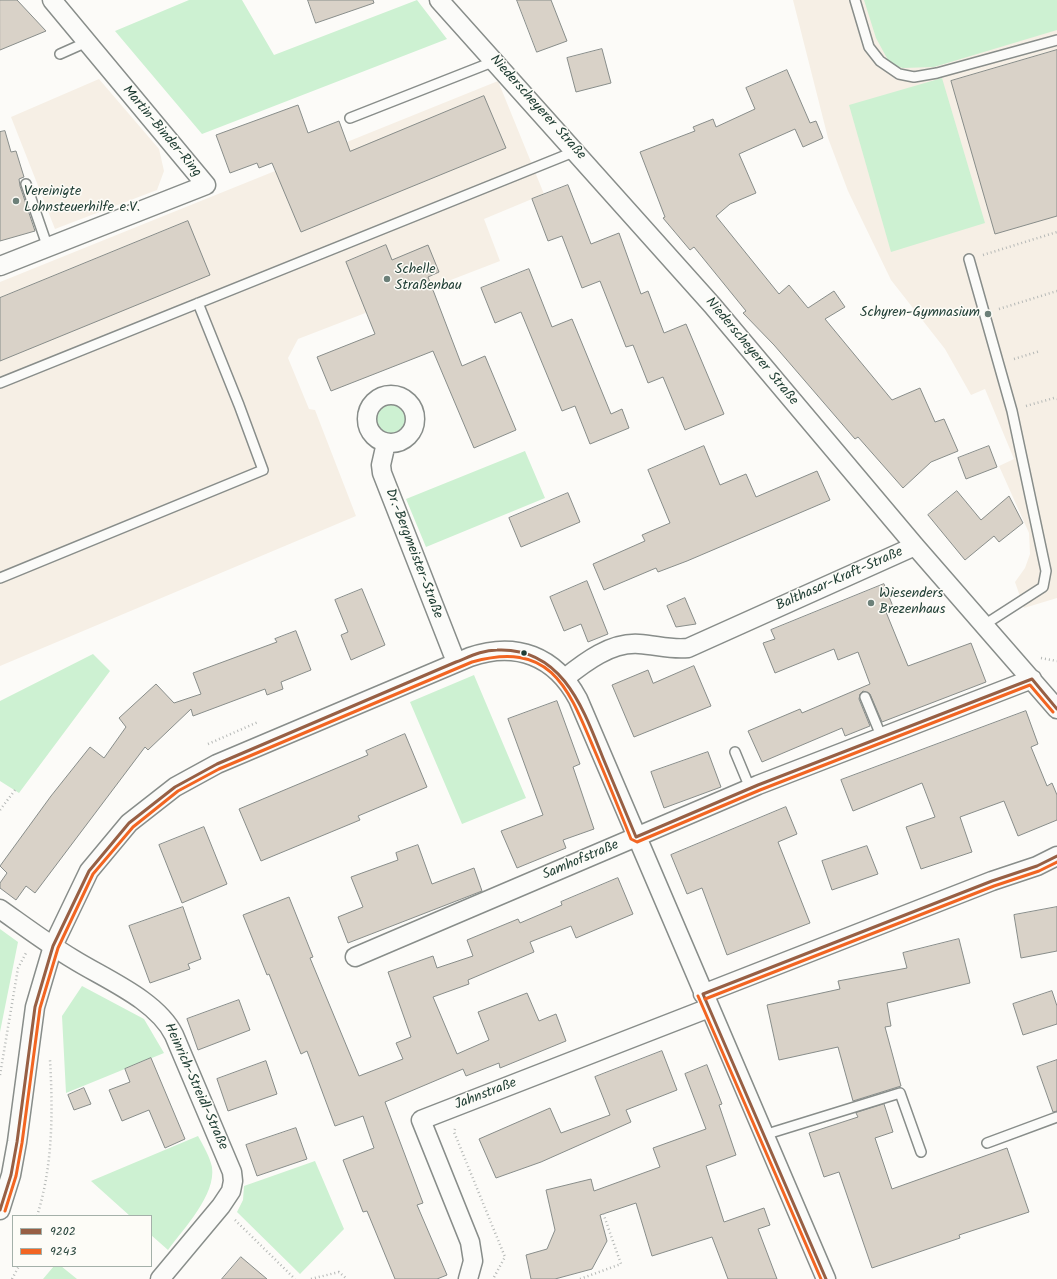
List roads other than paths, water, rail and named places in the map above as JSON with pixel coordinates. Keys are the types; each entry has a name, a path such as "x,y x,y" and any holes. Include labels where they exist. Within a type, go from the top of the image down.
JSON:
{"street":[{"name":"Martin-Binder-Ring","path":"0,266 206,185 52,0"},
{"name":"Niederscheyerer Straße","path":"439,0 576,151 712,305 915,546 1057,709"},
{"name":"Dr.-Bergmeister-Straße","path":"386,443 381,465 382,473 456,662"},
{"name":"Balthasar-Kraft-Straße","path":"565,678 599,655 626,645 638,644 672,649 688,648 915,546"},
{"path":"0,1210 11,1175 17,1142 35,1007 53,946 89,871 129,824 175,787 217,764 456,662 495,650 514,651 542,660 565,678 578,699 826,1279"},
{"name":"Samhofstraße","path":"355,957 750,788 1032,679"},
{"name":"Jahnstraße","path":"468,1279 473,1261 470,1242 422,1120 992,881 1037,866 1057,856"},
{"name":"Heinrich-Streidl-Straße","path":"0,909 53,946 154,1008 168,1023 232,1172 231,1191 221,1206 160,1279"}],"lane":[{"path":"855,0 869,47 880,61 898,74 914,76 937,73 1057,40"},
{"path":"60,54 87,42"},
{"path":"350,118 495,61"},
{"path":"0,383 576,151"},
{"path":"26,184 48,248"},
{"path":"969,259 1012,411 1046,571 1043,587 984,625"},
{"path":"0,578 263,470 239,405 198,303"},
{"path":"865,697 882,738"},
{"path":"735,752 750,788"},
{"path":"764,1135 900,1093 921,1152"},
{"path":"988,1143 1057,1117"}],"place":[{"name":"Vereinigte Lohnsteuerhilfe e.V.","path":"16,201"},
{"name":"Schelle Straßenbau","path":"387,279"},
{"name":"Schyren-Gymnasium","path":"988,314"},
{"name":"Wiesenders Brezenhaus","path":"871,603"}]}
